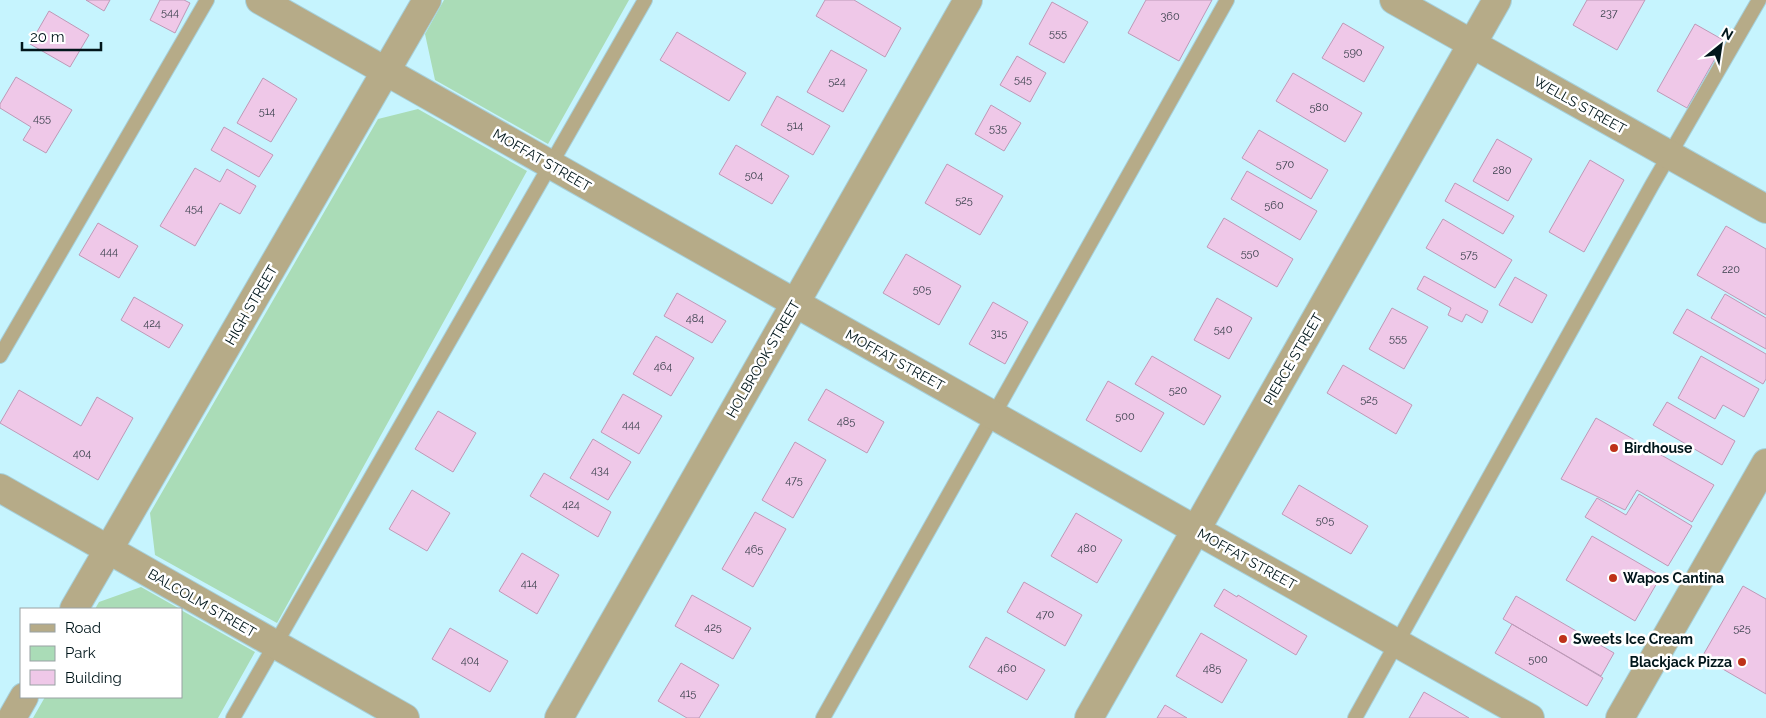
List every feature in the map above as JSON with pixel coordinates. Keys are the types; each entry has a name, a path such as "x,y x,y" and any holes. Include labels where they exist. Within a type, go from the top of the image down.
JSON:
{"street":[{"name":"MOFFAT STREET","path":"260,0 1530,718"},
{"name":"HIGH STREET","path":"75,608 427,0"},
{"name":"HOLBROOK STREET","path":"559,718 968,0"},
{"name":"WELLS STREET","path":"1394,0 1766,209"},
{"name":"PIERCE STREET","path":"1089,718 1497,0"},
{"path":"1620,718 1766,463"},
{"name":"BALCOLM STREET","path":"0,488 405,718"},
{"path":"12,718 23,698"}],"lane":[{"path":"0,356 207,0"},
{"path":"233,718 645,0"},
{"path":"824,718 1227,0"},
{"path":"1355,718 1669,155 1759,0"}],"green space":[{"path":"444,0 629,0 548,144 435,80 425,34"},
{"path":"418,109 527,171 277,623 155,555 150,513 378,119"},
{"path":"141,587 178,608 96,608 99,602"},
{"path":"182,611 255,652 218,718 33,718 44,698 182,698"}],"building":[{"path":"86,0 110,0 104,11"},
{"path":"160,0 184,0 190,3 175,33 150,20"},
{"path":"825,0 854,0 901,28 885,57 816,16"},
{"path":"1146,0 1212,0 1179,61 1128,33"},
{"path":"1587,0 1645,0 1617,50 1573,25"},
{"path":"1052,2 1088,22 1064,63 1029,44"},
{"path":"49,11 89,35 70,67 30,44"},
{"path":"1343,23 1384,47 1364,82 1322,58"},
{"path":"1695,24 1725,41 1687,108 1657,91"},
{"path":"677,32 746,73 729,101 660,60"},
{"path":"831,50 867,70 843,112 807,92"},
{"path":"1017,56 1046,73 1030,102 1000,85"},
{"path":"1293,73 1362,113 1345,142 1276,101"},
{"path":"16,77 72,110 46,153 23,140 31,127 0,108 0,104"},
{"path":"263,78 297,99 271,142 237,123"},
{"path":"777,96 830,126 813,155 761,125"},
{"path":"991,105 1021,123 1004,151 975,134"},
{"path":"224,127 273,155 259,177 211,150"},
{"path":"1259,130 1328,170 1311,199 1242,158"},
{"path":"1497,139 1532,159 1508,201 1473,181"},
{"path":"736,145 789,176 772,204 719,174"},
{"path":"1590,160 1624,180 1584,252 1549,232"},
{"path":"947,164 1003,196 980,235 925,203"},
{"path":"195,168 220,182 227,169 256,186 240,214 220,203 195,246 160,226"},
{"path":"1247,171 1317,211 1300,240 1231,199"},
{"path":"1455,183 1514,216 1503,234 1445,201"},
{"path":"1224,218 1293,259 1277,287 1207,247"},
{"path":"1443,219 1512,260 1495,288 1426,248"},
{"path":"98,223 138,246 119,278 79,255"},
{"path":"1726,226 1766,249 1766,315 1697,275"},
{"path":"906,254 961,286 939,325 883,293"},
{"path":"1424,276 1488,311 1482,323 1466,314 1462,322 1448,315 1451,308 1417,289"},
{"path":"1515,277 1547,295 1532,323 1499,305"},
{"path":"677,293 726,321 712,343 664,316"},
{"path":"1725,294 1766,318 1766,349 1711,318"},
{"path":"134,297 183,325 169,348 121,320"},
{"path":"1217,298 1252,318 1229,359 1194,340"},
{"path":"993,302 1028,322 1005,364 969,344"},
{"path":"1392,308 1428,327 1404,369 1369,349"},
{"path":"1687,309 1766,354 1766,379 1763,384 1673,333"},
{"path":"656,336 694,358 671,396 633,374"},
{"path":"1152,356 1221,396 1204,425 1135,384"},
{"path":"1701,356 1759,389 1744,417 1723,405 1715,419 1678,398"},
{"path":"1343,365 1412,405 1396,434 1327,393"},
{"path":"1108,381 1164,413 1141,452 1086,420"},
{"path":"826,389 884,422 867,453 808,420"},
{"path":"19,390 81,426 97,397 133,418 98,480 0,423"},
{"path":"623,394 662,416 639,454 601,432"},
{"path":"1667,402 1735,441 1722,465 1653,425"},
{"path":"438,411 476,433 453,472 415,449"},
{"name":"Birdhouse","path":"1596,418 1714,485 1692,522 1637,490 1625,510 1561,479"},
{"path":"593,439 631,462 608,500 570,478"},
{"path":"795,442 826,460 793,518 762,500"},
{"path":"544,473 611,512 598,537 530,496"},
{"path":"1299,485 1368,526 1351,554 1282,514"},
{"path":"412,490 450,513 427,551 389,529"},
{"path":"1639,494 1692,526 1668,566 1585,517 1597,498 1626,515"},
{"path":"755,512 786,529 753,587 722,569"},
{"path":"1076,513 1122,540 1097,583 1051,556"},
{"name":"Wapos Cantina","path":"1592,536 1661,576 1635,621 1566,580"},
{"path":"522,553 559,575 537,614 499,591"},
{"path":"1024,582 1082,615 1065,646 1007,612"},
{"path":"1743,586 1766,599 1766,694 1702,657"},
{"path":"1224,589 1237,597 1238,595 1307,636 1296,655 1214,606"},
{"path":"692,595 751,628 733,659 675,626"},
{"name":"Sweets Ice Cream","path":"1516,596 1614,653 1601,676 1503,619"},
{"path":"1512,624 1603,678 1587,706 1495,653"},
{"path":"450,628 508,661 490,692 432,659"},
{"path":"1201,633 1247,660 1222,703 1176,676"},
{"path":"986,637 1045,670 1027,700 969,667"},
{"path":"681,663 719,685 699,718 687,718 658,701"},
{"path":"1424,692 1469,718 1409,718"},
{"path":"1165,705 1187,718 1157,718"}],"place":[{"name":"Birdhouse","path":"1614,448"},
{"name":"Wapos Cantina","path":"1613,578"},
{"name":"Sweets Ice Cream","path":"1563,639"},
{"name":"Blackjack Pizza","path":"1742,662"}]}
